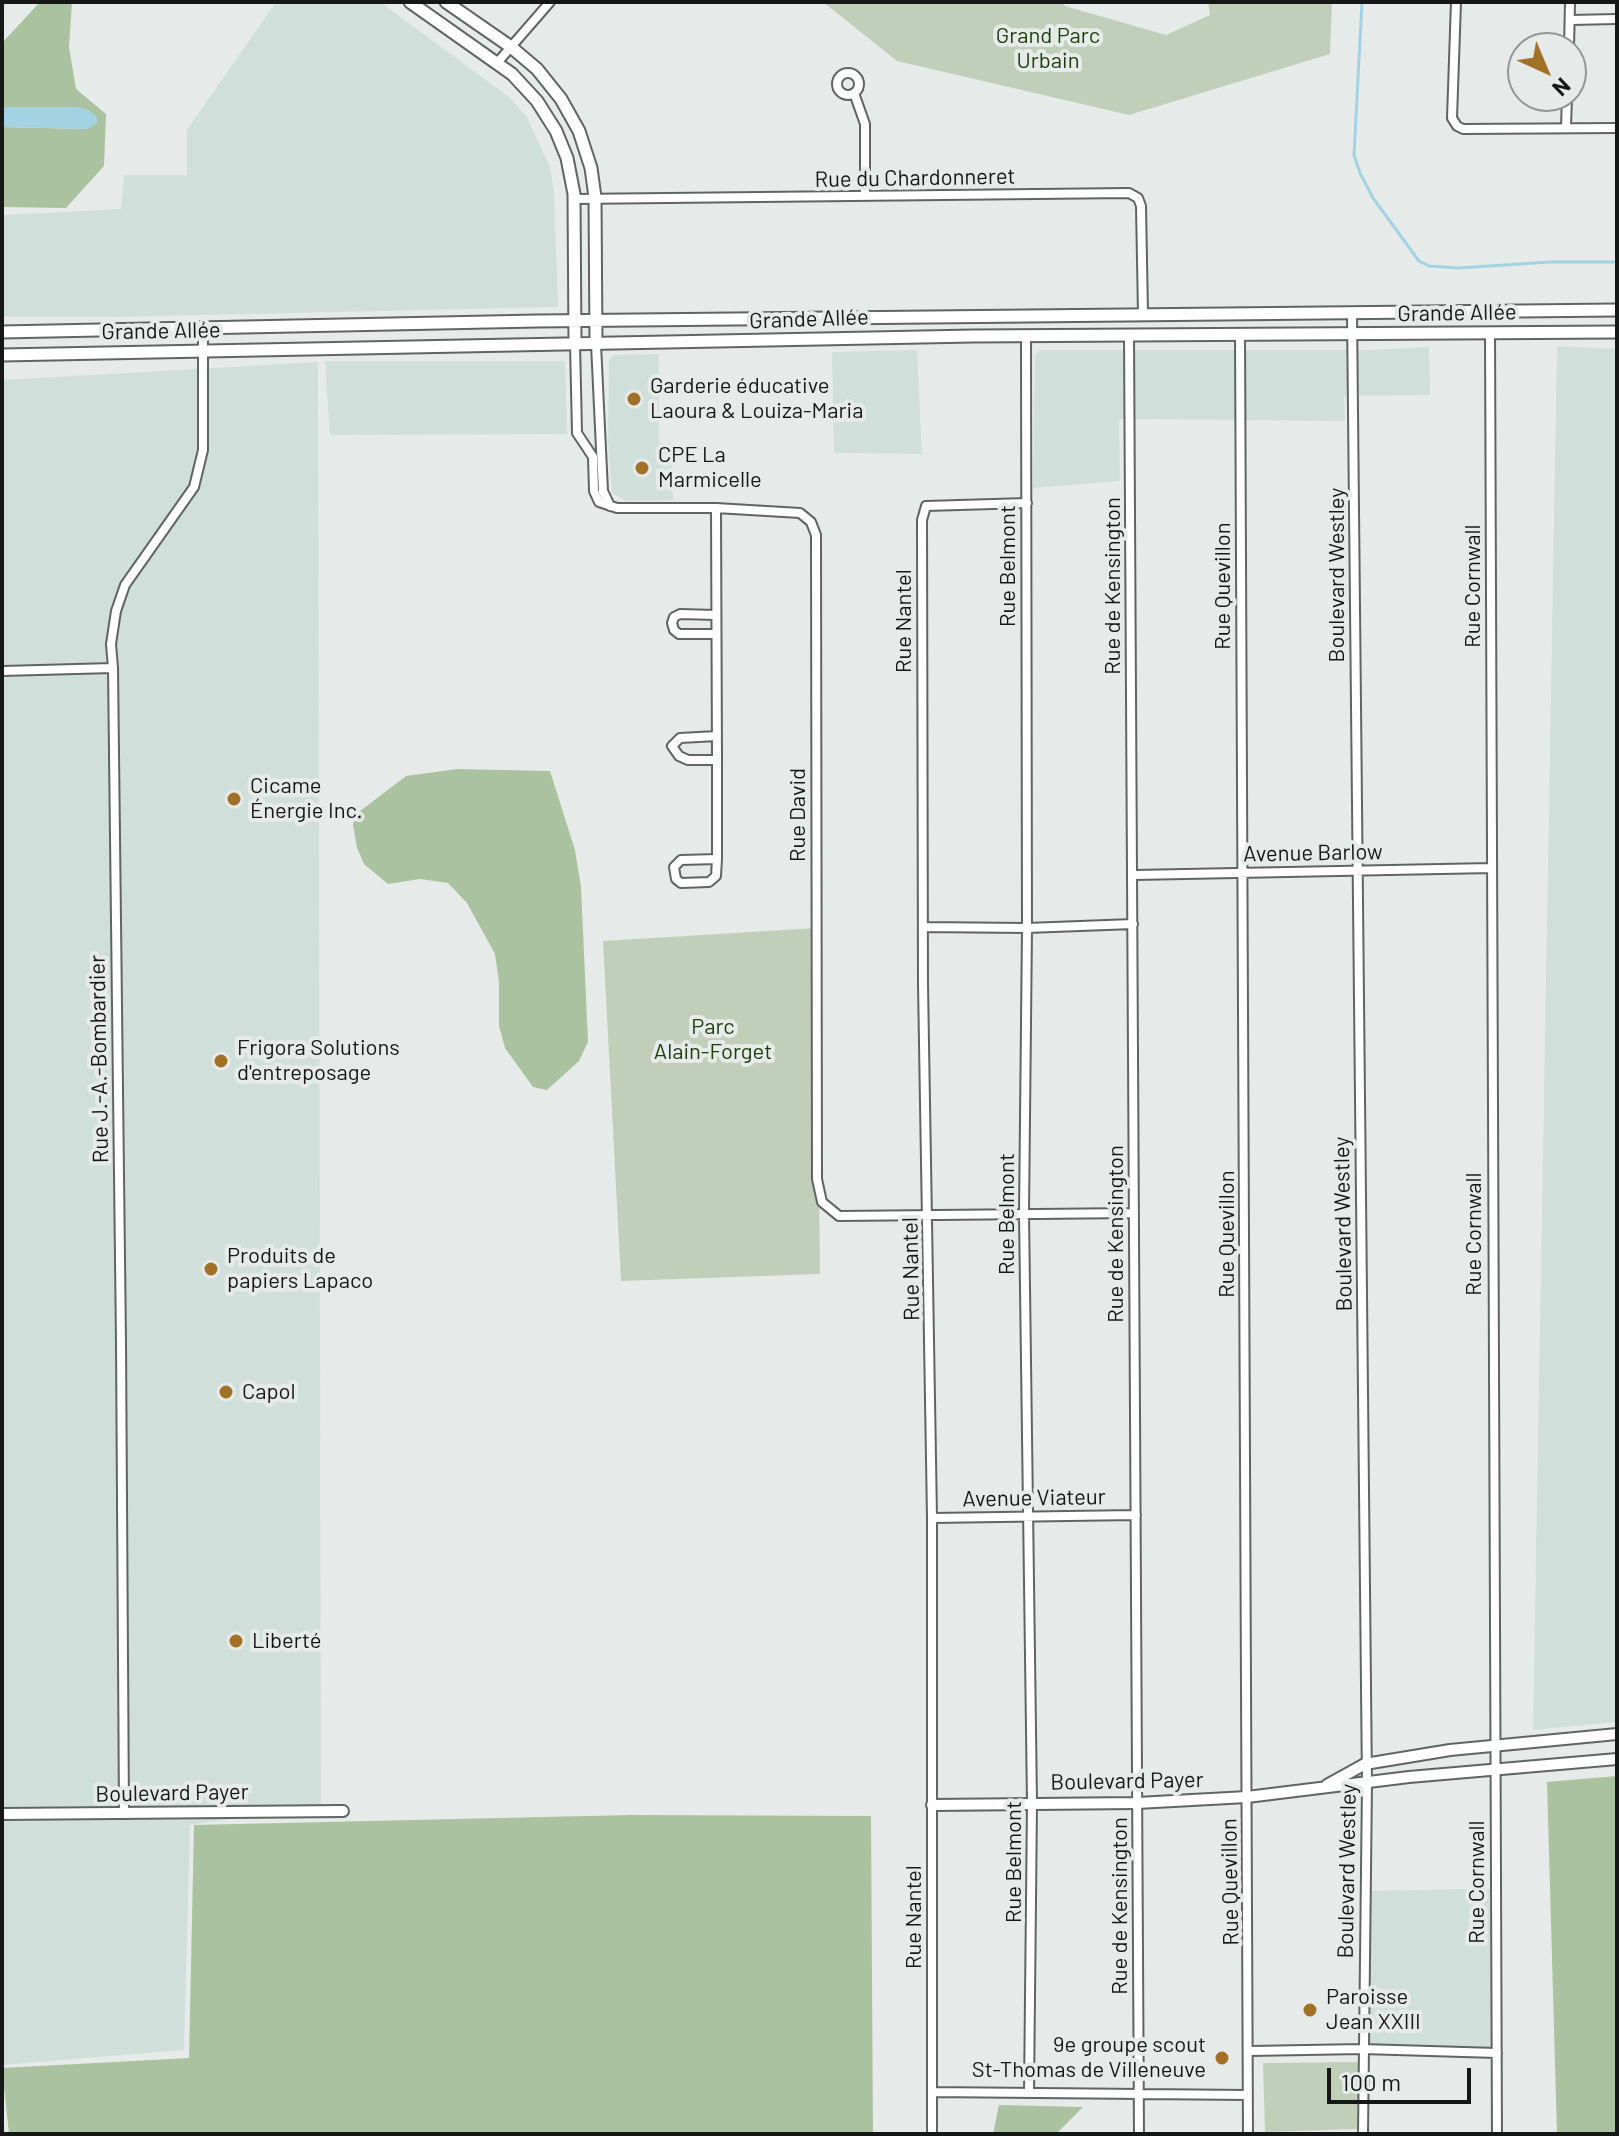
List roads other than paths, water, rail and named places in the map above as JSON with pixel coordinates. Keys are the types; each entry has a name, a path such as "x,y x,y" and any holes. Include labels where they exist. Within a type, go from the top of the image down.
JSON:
{"main road":[{"path":"410,2 497,63 532,95 553,125 567,158 574,199 575,343"},
{"path":"446,2 511,47 543,75 571,115 585,149 595,197 596,344"},
{"name":"Grande Allée","path":"2,332 575,321 1617,310"},
{"name":"Grande Allée","path":"2,355 1129,334 1617,332"}],"street":[{"path":"497,63 550,2"},
{"path":"1456,2 1452,118 1457,126 1463,129 1617,128"},
{"path":"1570,2 1570,32"},
{"path":"1570,20 1617,19"},
{"path":"854,93 865,127 865,196"},
{"path":"1566,112 1566,127"},
{"name":"Rue du Chardonneret","path":"574,199 1134,195 1141,206 1143,314"},
{"name":"Boulevard Westley","path":"1352,313 1367,1783 1363,2134"},
{"name":"Rue J.-A.-Bombardier","path":"124,1814 111,644 125,585 194,487 200,468 204,427 203,330"},
{"name":"Rue Cornwall","path":"1490,333 1497,2134"},
{"name":"Rue de Kensington","path":"1129,334 1139,2134"},
{"name":"Rue Quevillon","path":"1240,334 1248,2134"},
{"name":"Rue Belmont","path":"1026,336 1024,1214 1032,1803 1029,2093"},
{"path":"575,343 577,433 593,457 595,497 610,506"},
{"path":"596,344 603,491 610,506"},
{"name":"Rue Nantel","path":"932,2134 932,1518 923,927 922,520 926,506 1027,503"},
{"name":"Rue David","path":"610,506 800,513 811,522 816,535 817,1179 822,1202 839,1216 928,1215"},
{"path":"716,508 717,859 714,879 709,882 681,883 676,879 674,867 681,860 717,859"},
{"path":"716,615 680,614 674,617 672,624 679,634 716,634"},
{"path":"2,671 113,668"},
{"path":"717,736 680,738 672,746 679,756 688,760 717,760"},
{"name":"Avenue Barlow","path":"1134,875 1492,868"},
{"path":"923,927 1027,928 1133,924"},
{"path":"928,1215 1134,1213"},
{"name":"Avenue Viateur","path":"932,1518 1136,1515"},
{"name":"Boulevard Payer","path":"1322,1787 1365,1764 1450,1750 1617,1734"},
{"name":"Boulevard Payer","path":"932,1805 1137,1803 1247,1797 1495,1769 1617,1759"},
{"name":"Boulevard Payer","path":"2,1814 343,1811"},
{"path":"1250,2051 1362,2049 1497,2053"},
{"path":"932,2092 1248,2095"}],"water":[{"path":"2,107 79,107 97,117 97,123 88,129 2,127"}],"waterway":[{"path":"1362,2 1354,155 1373,198 1419,261 1429,266 1458,268 1550,262 1617,262"}],"place":[{"name":"Garderie éducative Laoura & Louiza-Maria","path":"634,399"},
{"name":"CPE La Marmicelle","path":"642,468"},
{"name":"Cicame Énergie Inc.","path":"234,799"},
{"name":"Frigora Solutions d'entreposage","path":"221,1061"},
{"name":"Produits de papiers Lapaco","path":"211,1269"},
{"name":"Capol","path":"226,1392"},
{"name":"Liberté","path":"236,1641"},
{"name":"Paroisse Jean XXIII","path":"1310,2010"},
{"name":"9e groupe scout St-Thomas de Villeneuve","path":"1222,2058"}],"park label":[{"name":"Grand Parc Urbain","path":"1048,48"},
{"name":"Parc Alain-Forget","path":"713,1040"}]}
